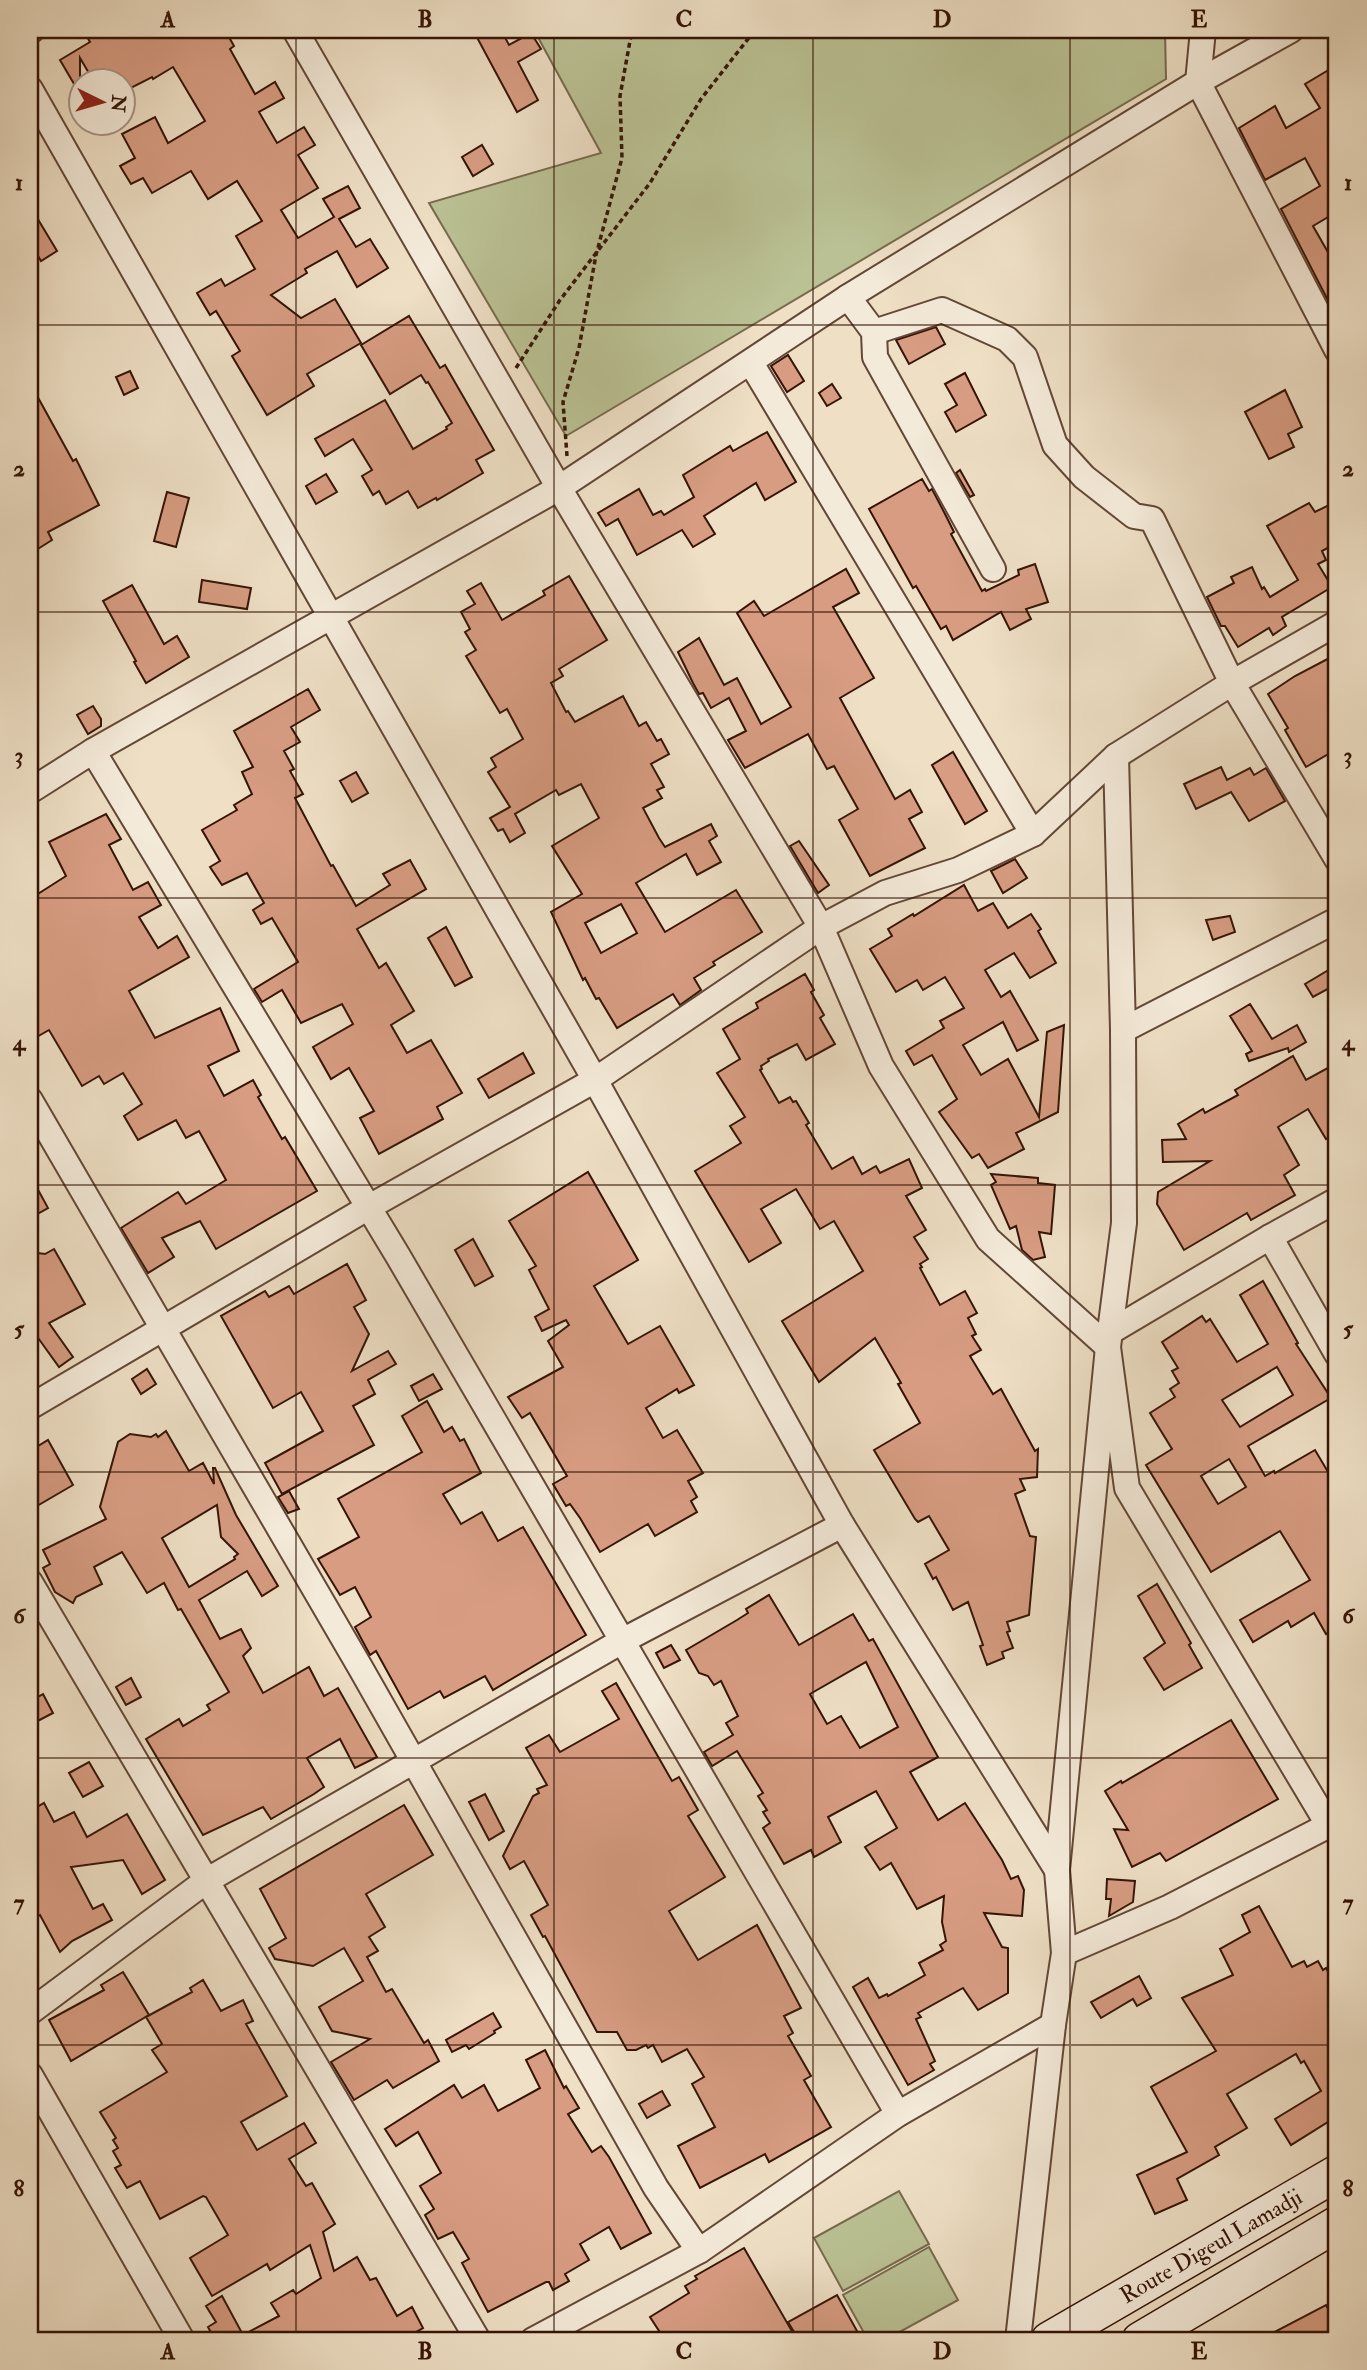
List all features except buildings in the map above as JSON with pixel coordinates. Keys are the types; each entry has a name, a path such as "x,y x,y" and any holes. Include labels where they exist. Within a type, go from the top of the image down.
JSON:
{"main road":[{"name":"Route Digeul Lamadji","path":"1049,2340 1337,2173"},
{"name":"Route Digeul Lamadji","path":"1140,2340 1337,2224"}],"street":[{"path":"295,30 502,389 564,485 821,928 881,1066 988,1239 1109,1340 1127,1488 1333,1823 1170,1907 1064,1953"},
{"path":"1203,30 1198,82 1337,350"},
{"path":"30,791 93,751 564,485 848,297 1198,82 1291,30"},
{"path":"30,89 595,1080 842,1525 1057,1870"},
{"path":"848,297 874,332 875,357 993,569"},
{"path":"874,332 942,310 1007,339 1025,357 1055,445 1084,477 1134,516 1152,519 1232,683 1337,859"},
{"path":"751,363 1034,834"},
{"path":"30,1407 369,1207 595,1080 821,928 885,893 958,870 1034,834 1116,756 1232,683 1337,623"},
{"path":"93,751 369,1207 898,2114"},
{"path":"1018,2340 1053,2025 1064,1953 1057,1870 1109,1340 1124,1223 1123,1030 1116,756"},
{"path":"1123,1030 1337,920"},
{"path":"30,1100 414,1761 656,2188 699,2251"},
{"path":"1109,1340 1270,1237 1337,1200"},
{"path":"1270,1237 1337,1354"},
{"path":"30,2012 206,1881 622,1641 842,1525"},
{"path":"30,1582 478,2340"},
{"path":"533,2340 699,2251 898,2114 1053,2025"},
{"path":"30,2075 182,2340"}],"path":[{"path":"564,485 563,402 579,348 596,255 622,158 620,96 632,30"},
{"path":"502,389 560,300 650,183 701,99 755,30"}],"green space":[{"path":"534,30 1165,30 1166,79 566,436 429,203 601,153"},
{"path":"899,2191 929,2244 843,2291 814,2238"},
{"path":"929,2247 958,2300 885,2340 868,2340 843,2295"}]}
